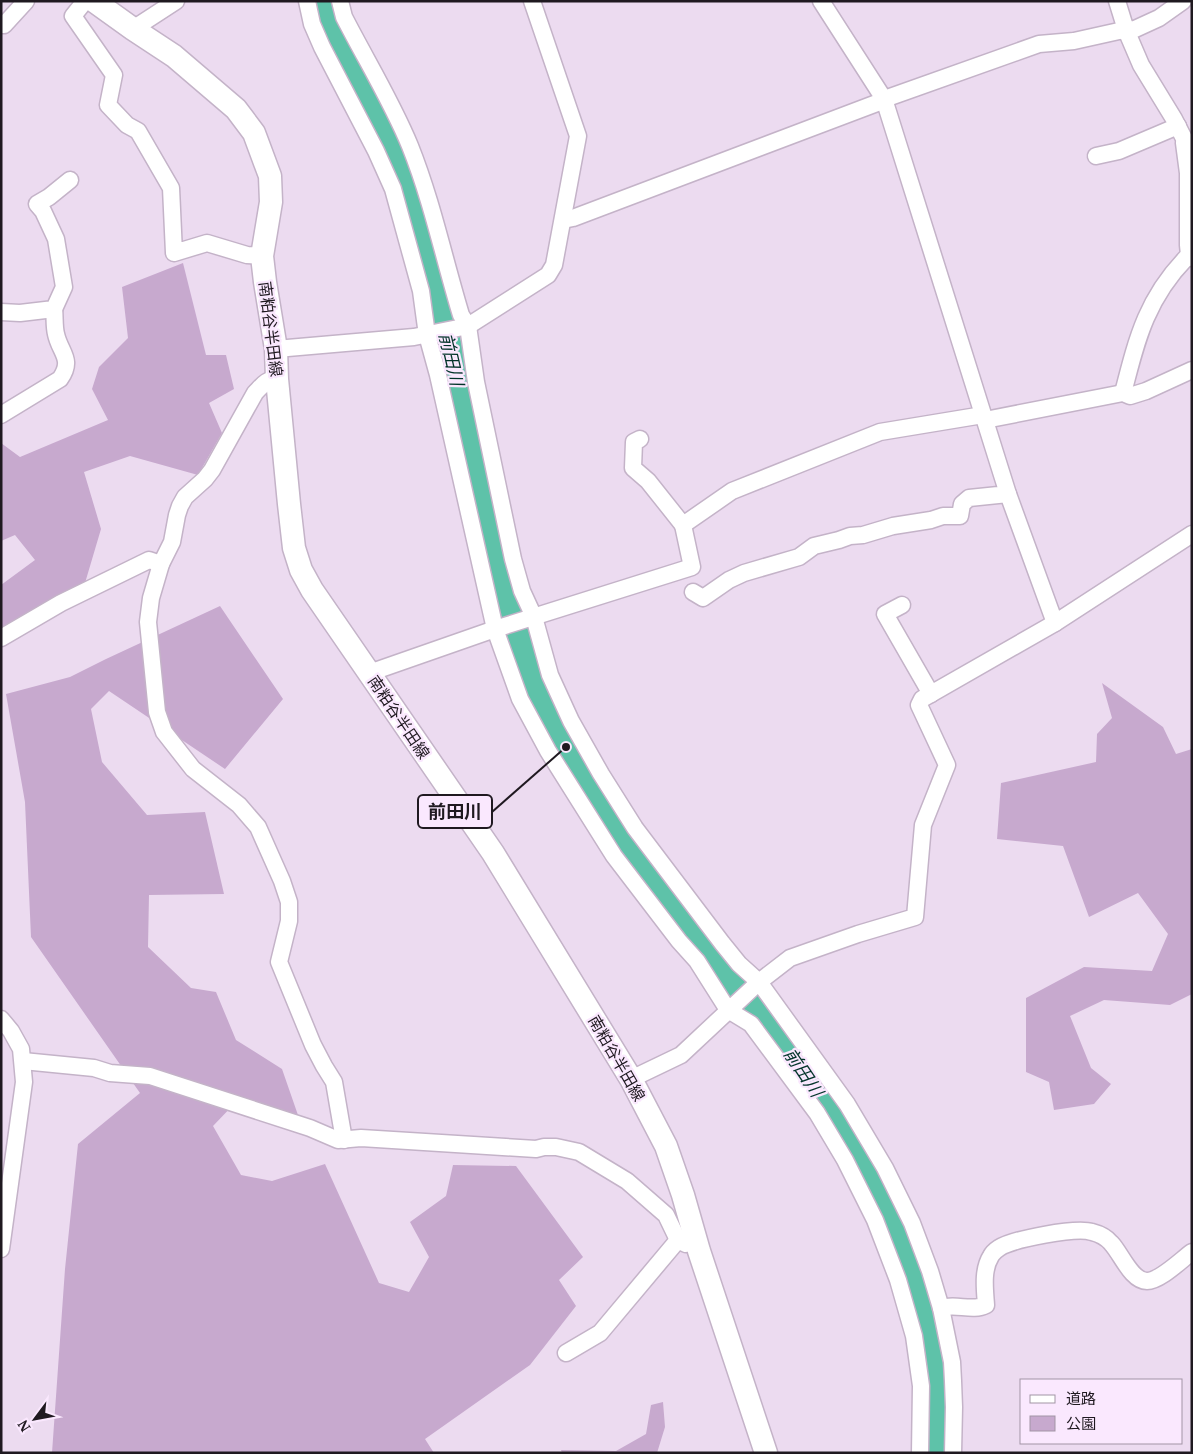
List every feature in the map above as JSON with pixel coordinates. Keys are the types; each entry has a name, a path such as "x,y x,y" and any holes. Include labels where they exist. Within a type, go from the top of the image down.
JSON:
{"main road":[{"name":"南粕谷半田線","path":"94,1 174,56 236,109 254,133 270,176 271,202 262,256 264,282 276,349 277,379 294,548 301,570 312,590 494,853 631,1079 666,1146 766,1453"}],"street":[{"path":"1,26 26,1"},
{"path":"85,1 74,16 114,75 108,105 127,125 138,131 171,188 174,253 207,242 247,255 262,256"},
{"path":"133,29 176,1"},
{"path":"307,1 312,24 322,47 376,151 393,189 420,291 427,335 498,628 520,699 548,751 614,856 679,941 698,961 728,1010 751,1024 817,1112 845,1160 875,1220 898,1280 914,1336 921,1386 920,1453"},
{"path":"340,1 344,17 395,114 424,183 464,326 472,343 476,382 513,559 530,618 550,675 571,721 635,828 722,943 739,964 759,982 847,1104 885,1168 912,1223 930,1271 941,1308 952,1372 954,1407 952,1453"},
{"path":"276,349 427,335 464,326 548,275 554,266 578,136 532,1"},
{"path":"821,1 884,100 1008,494 1054,623"},
{"path":"1118,1 1126,30 1141,65 1192,154"},
{"path":"563,220 573,218 884,100 1039,44 1074,41 1135,29 1159,18 1183,1"},
{"path":"1096,156 1119,151 1180,132"},
{"path":"1123,393 1137,341 1152,305 1175,270 1190,257 1188,168 1180,132"},
{"path":"1,415 60,379 66,370 66,356 56,334 54,309 64,287 56,239 43,211 37,204 70,180"},
{"path":"1,312 54,309"},
{"path":"683,524 732,491 880,432 984,417 1123,393 1130,396 1146,391 1192,370"},
{"path":"277,379 272,379 264,384 255,393 212,470 185,498 177,515 172,542 161,564 151,598 148,622 157,712 164,732 193,769 239,805 258,828 278,872 289,902 289,921 279,962 313,1045 334,1082 344,1140"},
{"path":"640,439 634,442 633,468 648,481 683,524 692,567 692,598 703,598 729,580 744,573 799,557 814,546 893,526 931,520 943,516 960,516 962,504 969,498 1008,494"},
{"path":"631,1079 681,1055 759,982 790,958 858,934 915,917 923,825 947,765 920,705 922,699 1054,623 1192,534"},
{"path":"1,638 61,603 148,560 161,564"},
{"path":"369,673 498,628 692,567"},
{"path":"902,605 885,614 930,694"},
{"path":"1,1019 12,1031 22,1049 24,1082 1,1249"},
{"path":"23,1061 94,1068 110,1073 150,1076 310,1128 338,1140 361,1138 536,1148 556,1147 579,1152 628,1181 666,1214 678,1240 699,1251"},
{"path":"941,1308 947,1306 979,1308 986,1305 985,1282 987,1265 991,1256 999,1248 1009,1244 1054,1232 1089,1230 1103,1236 1111,1242 1129,1270 1137,1277 1146,1281 1165,1273 1192,1252"},
{"path":"566,1353 600,1333 678,1240"}],"green space":[{"path":"183,263 206,355 226,355 234,389 209,403 222,433 198,475 130,456 84,472 101,529 85,583 1,630 1,585 35,560 15,535 1,541 1,443 20,457 108,420 92,389 99,367 128,338 122,287"},
{"path":"220,606 283,699 225,769 109,691 91,709 102,762 147,815 205,812 224,894 149,895 148,947 191,988 216,992 236,1040 282,1069 299,1118 237,1101 213,1126 241,1175 272,1181 325,1164 379,1283 409,1292 429,1257 410,1222 446,1196 453,1165 516,1166 583,1257 559,1280 576,1306 530,1365 425,1439 434,1453 52,1453 65,1269 78,1144 140,1093 31,937 25,802 6,694 70,677"},
{"path":"1102,683 1163,727 1176,754 1192,749 1192,994 1170,1005 1104,1000 1070,1016 1091,1068 1111,1084 1094,1104 1054,1110 1049,1082 1026,1072 1026,998 1084,967 1152,971 1168,934 1138,893 1089,917 1063,846 997,839 1001,783 1096,762 1097,734 1112,718"},
{"path":"663,1402 665,1427 657,1453 562,1453 561,1450 616,1451 646,1434 651,1405"}],"waterway":[{"name":"前田川","path":"324,1 331,31 393,148 408,185 448,340 489,533 502,584 521,646 547,710 587,785 619,835 717,966 778,1034 816,1086 859,1153 904,1247 930,1325 937,1360 936,1453"}],"place":[{"name":"前田川","path":"566,747"}]}
